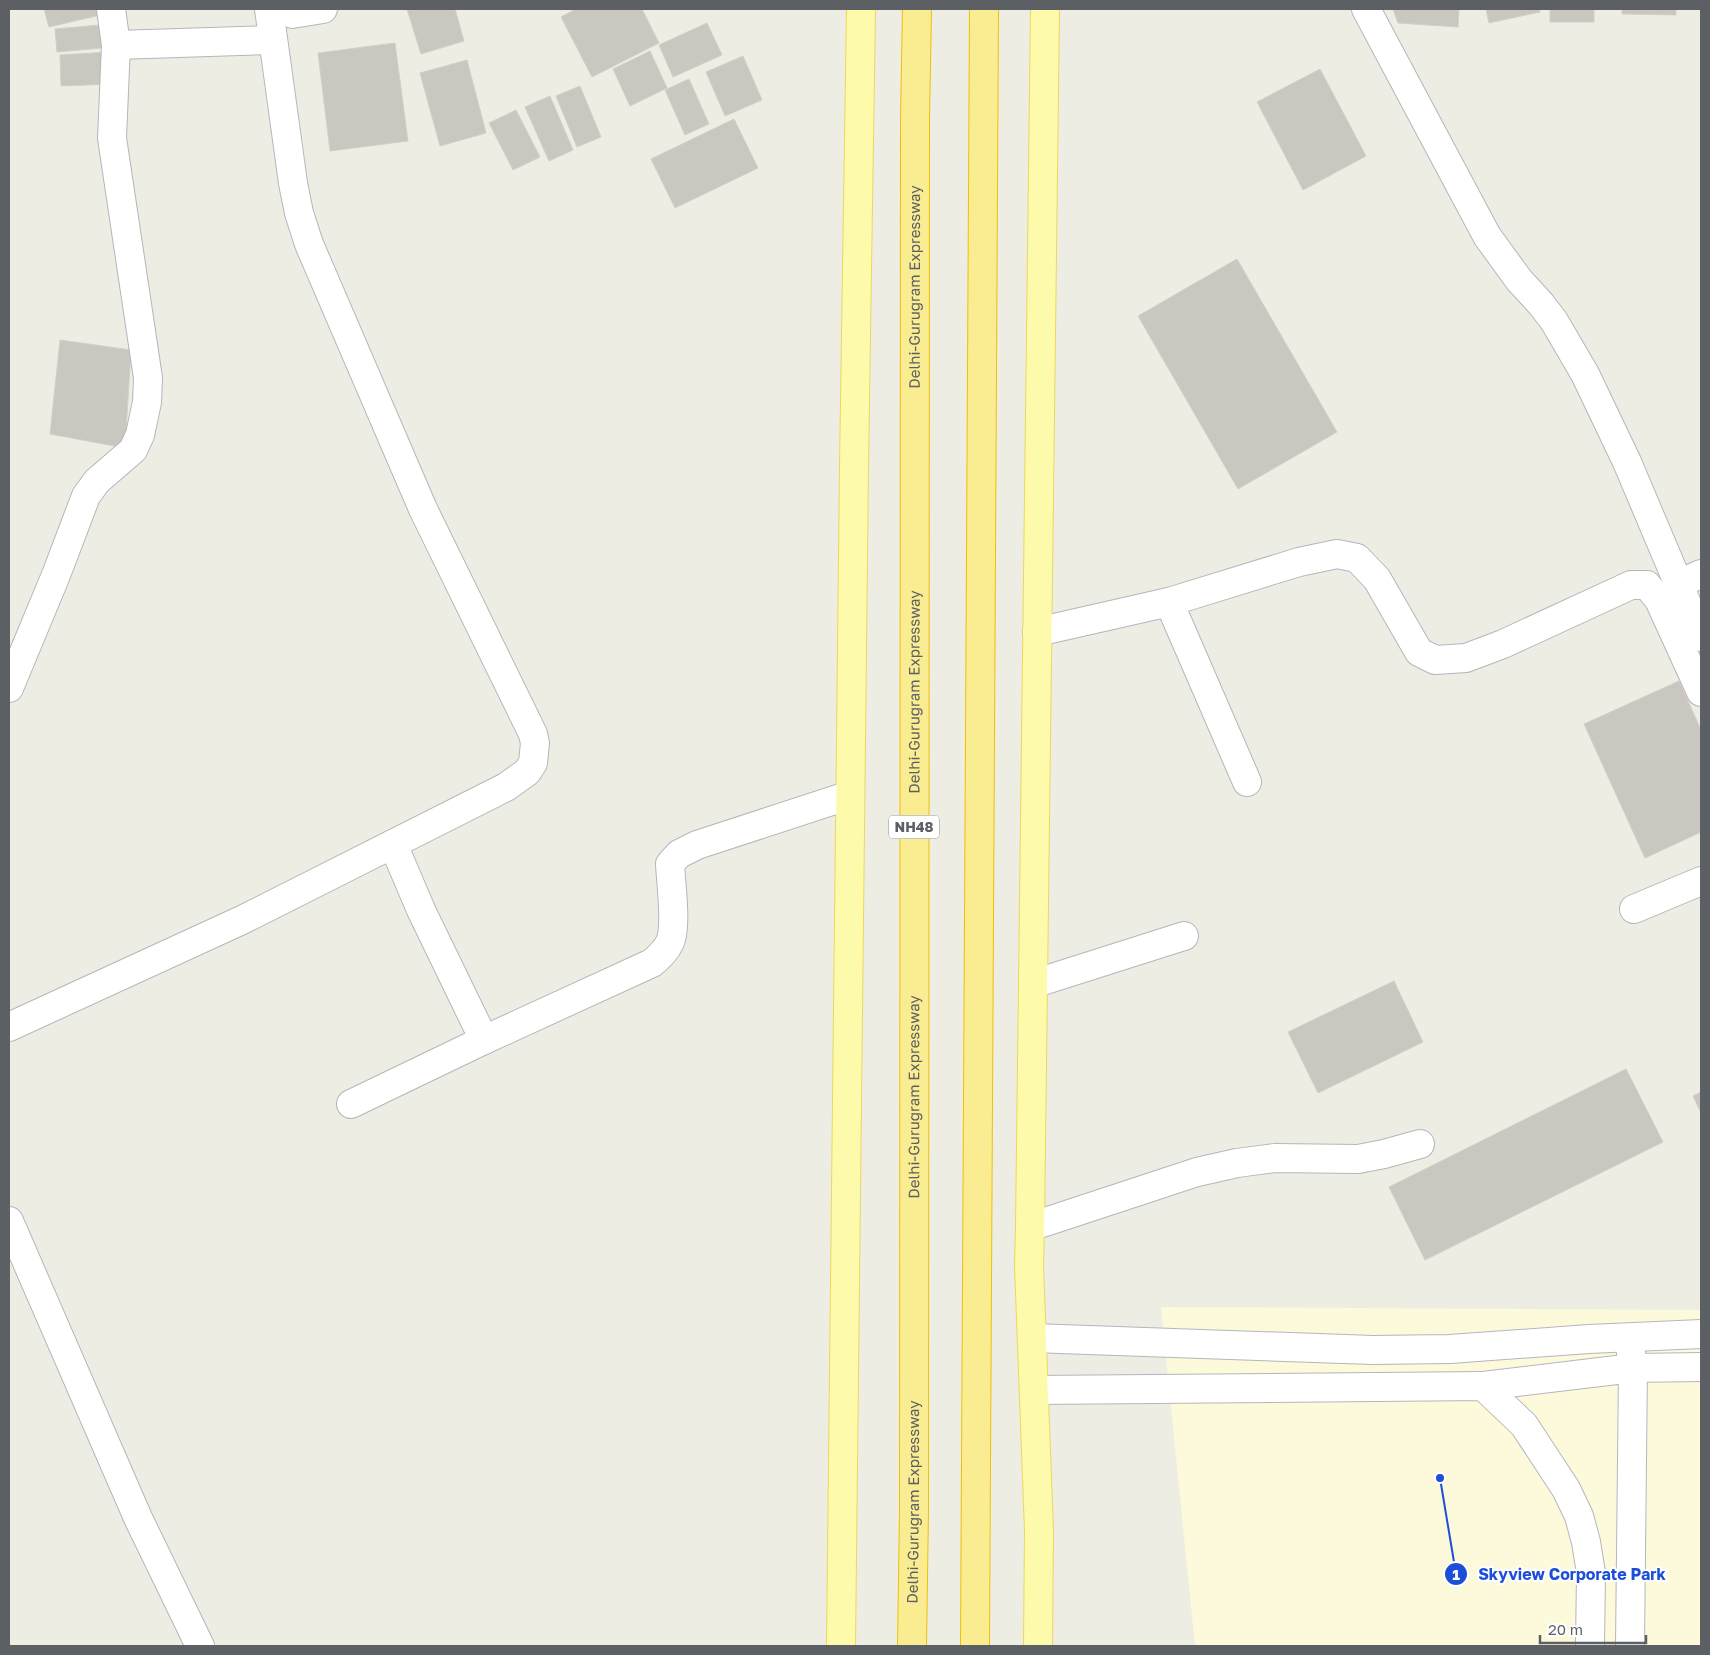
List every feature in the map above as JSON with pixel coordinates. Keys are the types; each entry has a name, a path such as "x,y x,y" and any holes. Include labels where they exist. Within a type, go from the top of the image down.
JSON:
{"highway":[{"name":"Delhi-Gurugram Expressway","path":"912,1646 914,1510 915,119 917,9"},
{"path":"975,1646 984,9"}],"main road":[{"path":"841,1646 861,9"},
{"path":"1038,1646 1039,1531 1030,1227 1045,9"}],"street":[{"path":"9,688 60,566 86,496 97,481 133,450 145,419 148,378 112,138 116,45 111,9"},
{"path":"9,1027 242,920 512,782 526,772 534,763 535,743 533,734 423,509 309,244 299,213 272,40 280,12 323,9"},
{"path":"1366,9 1487,236 1519,280 1554,321 1582,367 1627,462 1690,579 1701,637"},
{"path":"116,45 272,40"},
{"path":"1037,632 1170,602 1299,562 1337,554 1357,558 1377,579 1419,652 1436,660 1466,658 1503,644 1631,585 1647,585 1659,600 1701,692"},
{"path":"1170,602 1247,782"},
{"path":"351,1104 484,1040 652,963 665,951 673,930 670,864 678,854 697,845 850,795"},
{"path":"393,844 421,910 484,1040"},
{"path":"1634,909 1701,881"},
{"path":"1033,984 1184,936"},
{"path":"1030,1227 1197,1172 1237,1163 1275,1158 1358,1158 1384,1154 1420,1144"},
{"path":"9,1222 138,1518 200,1646"},
{"path":"1032,1338 1372,1350 1450,1348 1701,1334"},
{"path":"1629,1338 1632,1368 1630,1646"},
{"path":"1034,1390 1484,1386 1632,1368 1701,1367"},
{"path":"1484,1386 1524,1425 1566,1489 1579,1516 1591,1573 1590,1646"}],"shaded area":[{"path":"1161,1307 1701,1310 1701,1646 1195,1646"}],"building":[{"path":"44,9 108,9 109,13 49,27"},
{"path":"407,9 455,9 464,41 421,54"},
{"path":"576,9 642,9 659,43 592,77 561,17"},
{"path":"1393,9 1459,9 1458,27 1398,23"},
{"path":"1486,9 1540,9 1540,12 1489,23"},
{"path":"1550,9 1594,9 1594,22 1550,22"},
{"path":"1622,9 1676,9 1676,15 1622,14"},
{"path":"707,23 722,55 673,77 659,45"},
{"path":"111,24 113,47 57,52 55,29"},
{"path":"395,43 408,141 330,151 318,53"},
{"path":"650,51 667,88 630,106 613,69"},
{"path":"109,52 111,84 61,86 60,55"},
{"path":"743,56 762,100 725,116 706,72"},
{"path":"467,60 486,133 440,146 420,73"},
{"path":"1320,69 1366,156 1303,190 1257,102"},
{"path":"689,79 709,124 685,135 665,90"},
{"path":"580,86 601,137 577,147 556,96"},
{"path":"550,96 573,150 549,161 525,107"},
{"path":"516,110 540,157 513,170 489,123"},
{"path":"734,119 758,168 675,208 651,159"},
{"path":"1237,259 1337,432 1238,489 1138,316"},
{"path":"60,340 131,350 125,448 50,434"},
{"path":"1679,681 1701,730 1701,832 1645,858 1584,724"},
{"path":"1394,981 1423,1042 1318,1093 1288,1032"},
{"path":"1626,1069 1663,1142 1425,1260 1389,1187"},
{"path":"1701,1092 1701,1113 1693,1096"}],"place":[{"name":"Skyview Corporate Park","path":"1440,1478"}]}
